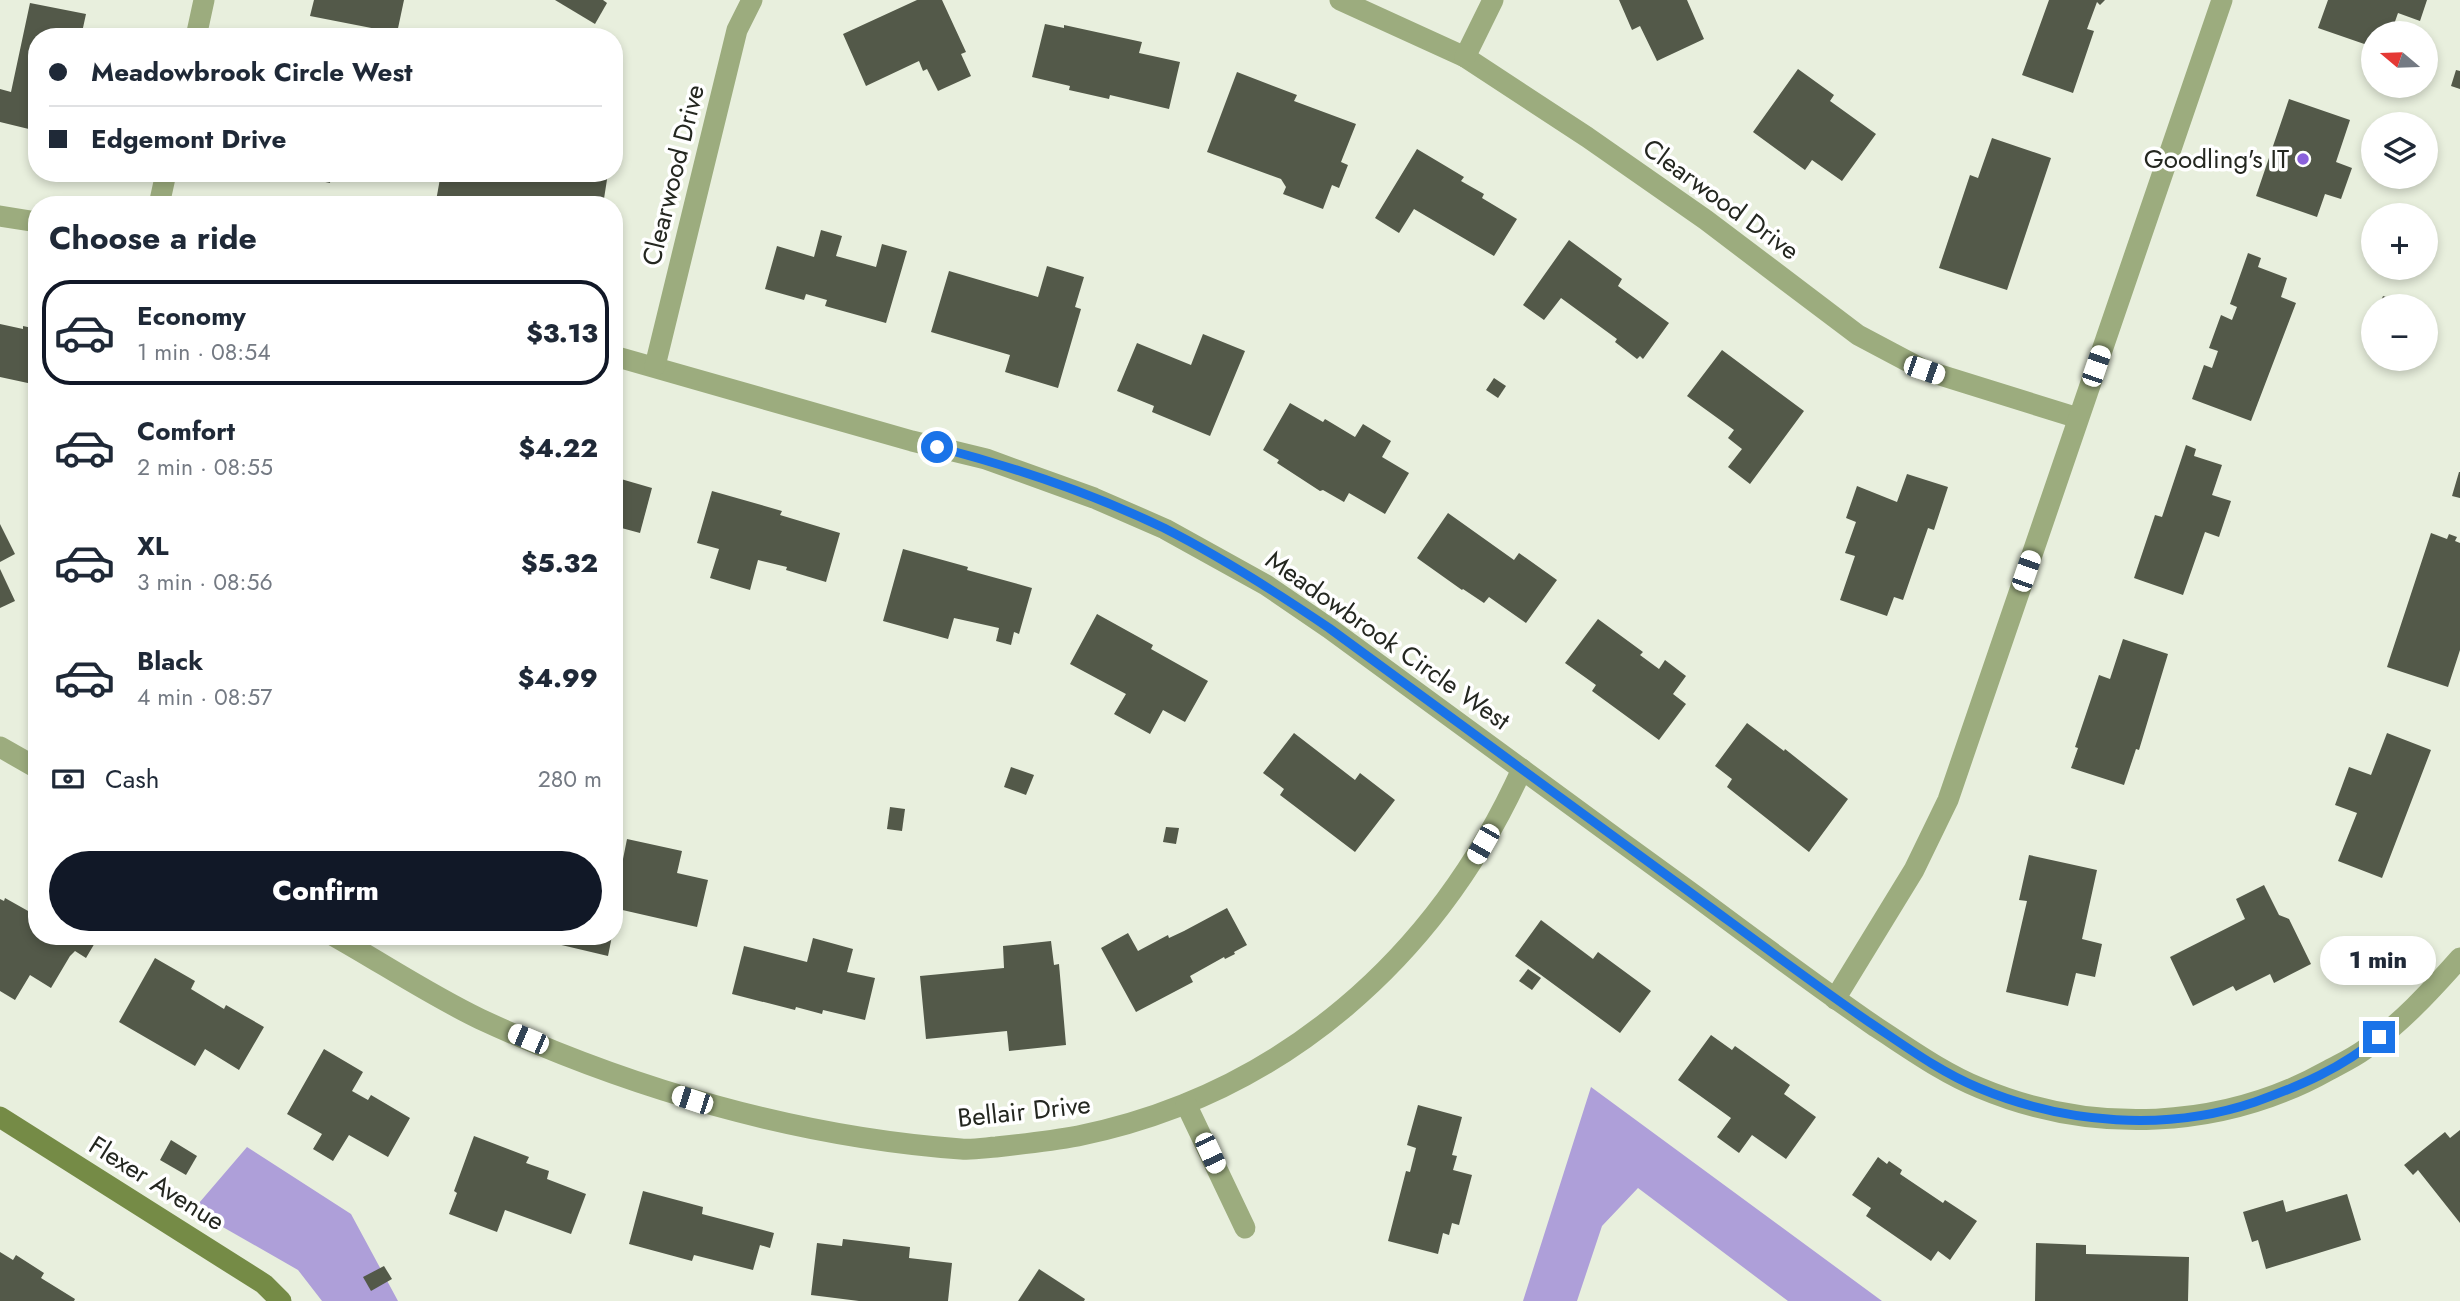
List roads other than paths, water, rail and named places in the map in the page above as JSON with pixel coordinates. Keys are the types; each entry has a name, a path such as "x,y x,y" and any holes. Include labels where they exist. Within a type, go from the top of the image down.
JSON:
{"street":[{"path":"198,28 204,0"},
{"name":"Clearwood Drive","path":"655,366 737,30 752,0"},
{"name":"Clearwood Drive","path":"1340,0 1465,57 1674,197 1858,335 1924,370 2078,418"},
{"path":"1465,57 1493,0"},
{"path":"1835,999 1914,870 1948,800 2222,0"},
{"path":"0,216 28,221"},
{"name":"Meadowbrook Circle West","path":"623,358 986,460 1094,498 1165,529 1276,592 1329,628 1835,999 1929,1062 1978,1088 2031,1106 2085,1117 2140,1120 2195,1116 2236,1108 2301,1086 2362,1052 2415,1008 2460,958"},
{"path":"0,747 28,763"},
{"name":"Bellair Drive","path":"350,945 477,1018 605,1072 692,1100 830,1132 964,1150 1046,1142 1107,1130 1186,1104 1243,1077 1297,1044 1348,1006 1409,947 1461,880 1504,808 1522,769"},
{"path":"1186,1104 1245,1228"},
{"name":"Flexer Avenue","path":"0,1117 264,1284 281,1301"}],"place":[{"name":"Goodling's IT","path":"2303,159"}]}
